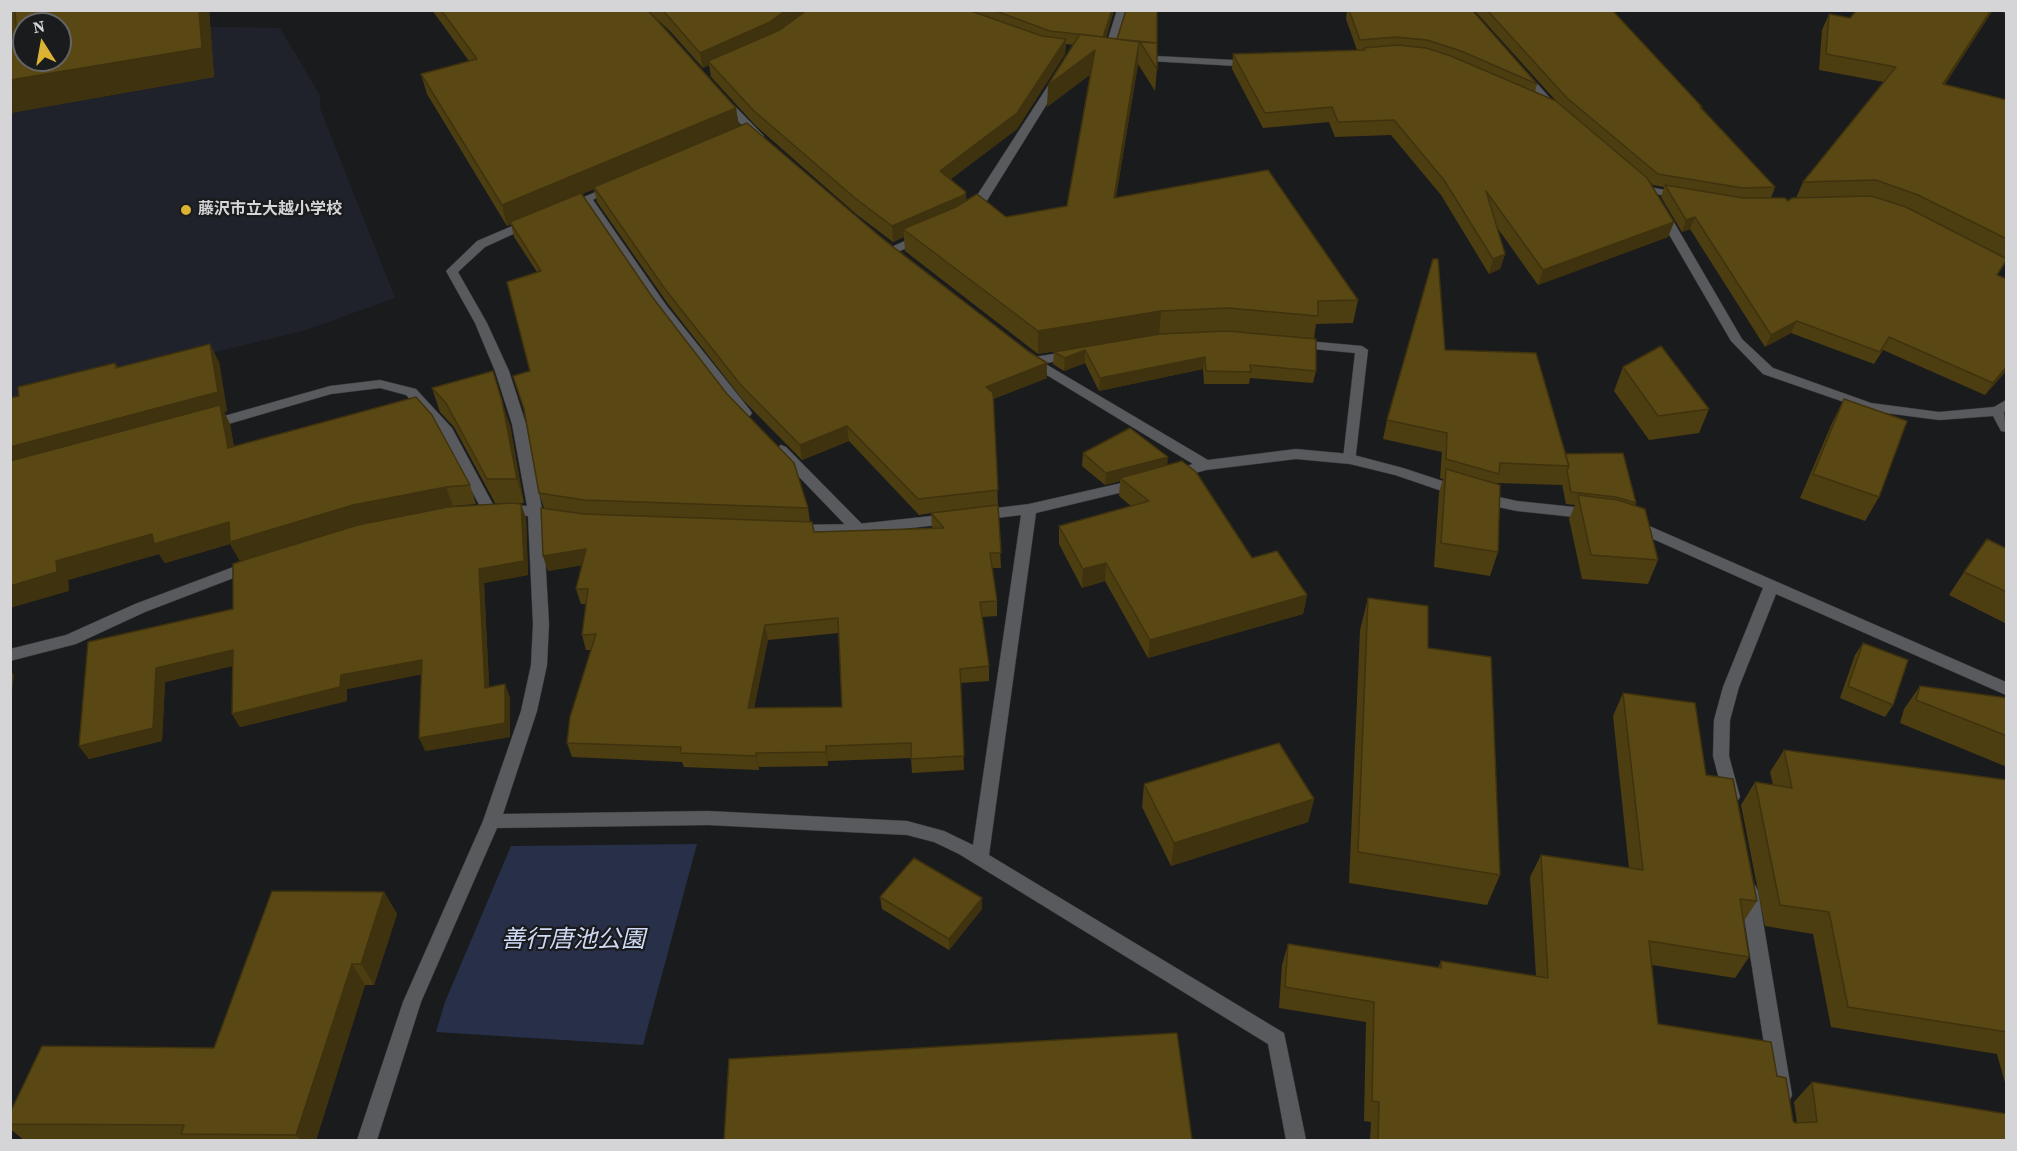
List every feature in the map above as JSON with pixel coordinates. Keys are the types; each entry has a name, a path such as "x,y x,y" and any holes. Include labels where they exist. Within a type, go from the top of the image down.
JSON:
{"street":[{"path":"1122,10 1111,56 1262,64"},
{"path":"1512,62 1563,117 1527,99"},
{"path":"961,220 978,207 1063,71"},
{"path":"715,91 744,132 766,144"},
{"path":"367,1140 412,1002 492,821 529,711 539,665 541,624 535,512 519,424 502,371 452,271 481,244 630,180"},
{"path":"1692,198 1645,186 1737,341 1768,371 1870,407 1939,416 2002,407 2007,428"},
{"path":"586,199 662,308 736,404 752,420"},
{"path":"892,250 932,233"},
{"path":"1282,342 1362,350 1350,459"},
{"path":"1091,352 1029,358 1206,465"},
{"path":"193,429 330,390 380,384 411,392 447,431 489,510"},
{"path":"768,437 858,529"},
{"path":"775,529 858,529 1029,509 1154,480 1206,465 1296,454 1350,459 1398,471 1474,497 1518,506 1571,510 1615,518 1647,529 2007,689"},
{"path":"471,512 518,509 579,521"},
{"path":"980,859 1029,509"},
{"path":"10,655 70,640 140,608 271,559"},
{"path":"1735,819 1722,756 1722,720 1731,687 1772,585"},
{"path":"492,821 708,818 907,828 938,836 980,859 1277,1039 1296,1140"},
{"path":"1746,875 1766,987 1785,1117"}],"shaded area":[{"name":"藤沢市立大越小学校","path":"72,24 280,28 320,95 320,108 395,298 306,330 11,402 11,26 12,72 72,72"}],"green space":[{"name":"善行唐池公園","path":"697,844 643,1045 436,1032 445,1002 511,846"}],"building":[{"path":"15,10 199,10 202,48 72,70 72,12 15,12"},
{"path":"441,10 647,10 736,108 502,205 421,74 477,59"},
{"path":"662,10 786,10 770,22 700,53"},
{"path":"807,10 968,10 1042,36 1066,39 1017,113 940,171 966,192 964,195 892,226 855,198 753,110 708,61 780,30"},
{"path":"993,10 1112,10 1103,37 1050,31"},
{"path":"1126,10 1157,10 1157,43 1117,39"},
{"path":"1349,10 1472,10 1537,84 1461,51 1427,40 1396,37 1360,40"},
{"path":"1487,10 1612,10 1775,187 1743,188 1658,174 1567,98"},
{"path":"1857,10 1991,10 1943,84 2007,100 2007,239 1918,195 1876,180 1803,182 1896,67 1826,54 1829,14 1850,18"},
{"path":"1080,34 1139,42 1114,198 1268,170 1358,300 1318,301 1318,316 1228,308 1161,311 1038,331 903,229 956,207 977,194 1006,217 1067,206 1095,50 1048,85"},
{"path":"10,40 12,40 12,72 58,72 10,80"},
{"path":"1140,42 1157,43 1157,69"},
{"path":"1397,45 1426,48 1451,56 1556,101 1647,178 1674,222 1543,270 1486,191 1505,254 1493,259 1444,180 1394,120 1338,122 1332,107 1265,113 1233,54 1365,50 1364,48"},
{"path":"747,123 884,240 1028,351 1047,363 986,387 993,393 998,490 918,499 847,426 800,445 740,384 665,289 594,187"},
{"path":"1665,185 1743,198 1785,198 1788,201 1792,198 1871,196 1906,207 2007,259 1997,275 2007,279 2007,366 1993,383 1889,337 1880,352 1797,321 1771,335 1695,217 1686,220"},
{"path":"581,193 653,298 727,394 794,463 808,508 584,500 539,493 524,409 513,376 530,371 507,282 541,271 510,222"},
{"path":"1433,259 1438,259 1445,350 1536,353 1569,466 1500,463 1499,474 1446,459 1447,433 1387,420"},
{"path":"1227,331 1316,339 1316,371 1250,365 1251,372 1206,371 1205,357 1100,378 1085,350 1065,358 1054,352 1160,334"},
{"path":"210,344 218,392 10,447 10,398 19,396 18,387 115,363 116,368"},
{"path":"1661,346 1709,409 1658,416 1623,367"},
{"path":"493,371 502,401 517,479 487,479 446,403 432,388"},
{"path":"416,397 432,415 470,485 446,487 353,505 230,542 229,522 154,544 152,534 56,561 57,572 10,586 10,461 220,405 228,448"},
{"path":"1844,399 1907,421 1879,497 1813,474"},
{"path":"1130,428 1168,457 1106,473 1083,453"},
{"path":"1623,453 1636,503 1616,497 1571,492 1567,471 1569,466 1565,454"},
{"path":"1182,461 1196,472 1252,558 1277,551 1307,595 1150,640 1106,563 1083,569 1059,526 1149,501 1120,478"},
{"path":"1446,469 1500,485 1498,552 1441,543"},
{"path":"1578,495 1618,500 1645,509 1658,560 1591,555"},
{"path":"521,504 524,561 479,569 485,688 505,684 505,723 419,738 422,660 341,675 340,687 232,714 233,650 156,668 153,728 79,746 88,642 233,609 233,564 247,559 358,525 448,507"},
{"path":"998,505 1001,553 990,553 997,601 980,602 989,666 960,669 964,756 911,759 911,743 826,746 826,752 756,753 756,756 680,753 681,747 567,743 570,717 596,634 582,635 588,589 576,589 586,549 543,556 541,508 584,514 812,522 814,532 944,528 931,513","holes":["838,618 842,707 748,708 765,625"]},
{"path":"1987,539 2007,549 2007,592 1964,572"},
{"path":"1368,598 1428,606 1428,648 1491,657 1500,875 1358,852"},
{"path":"1863,643 1908,660 1893,705 1848,686"},
{"path":"1920,686 2007,698 2007,736 1916,700"},
{"path":"1623,693 1695,703 1706,775 1733,779 1757,901 1740,899 1749,957 1649,941 1658,1024 1771,1042 1777,1076 1786,1078 1795,1123 1817,1122 1812,1082 2007,1114 2007,1140 1378,1140 1379,1102 1372,1101 1374,1002 1285,987 1288,944 1441,968 1441,961 1548,978 1541,855 1643,870"},
{"path":"1279,743 1314,799 1174,843 1144,784"},
{"path":"1784,750 2007,780 2007,1032 1848,1007 1829,912 1780,905 1755,782 1792,788"},
{"path":"914,858 982,898 949,939 880,897"},
{"path":"272,891 384,892 361,964 352,964 296,1135 181,1134 184,1125 10,1124 10,1113 42,1046 214,1048"},
{"path":"1177,1033 1192,1140 724,1140 729,1059"}],"place":[{"name":"藤沢市立大越小学校","path":"186,210"}]}
